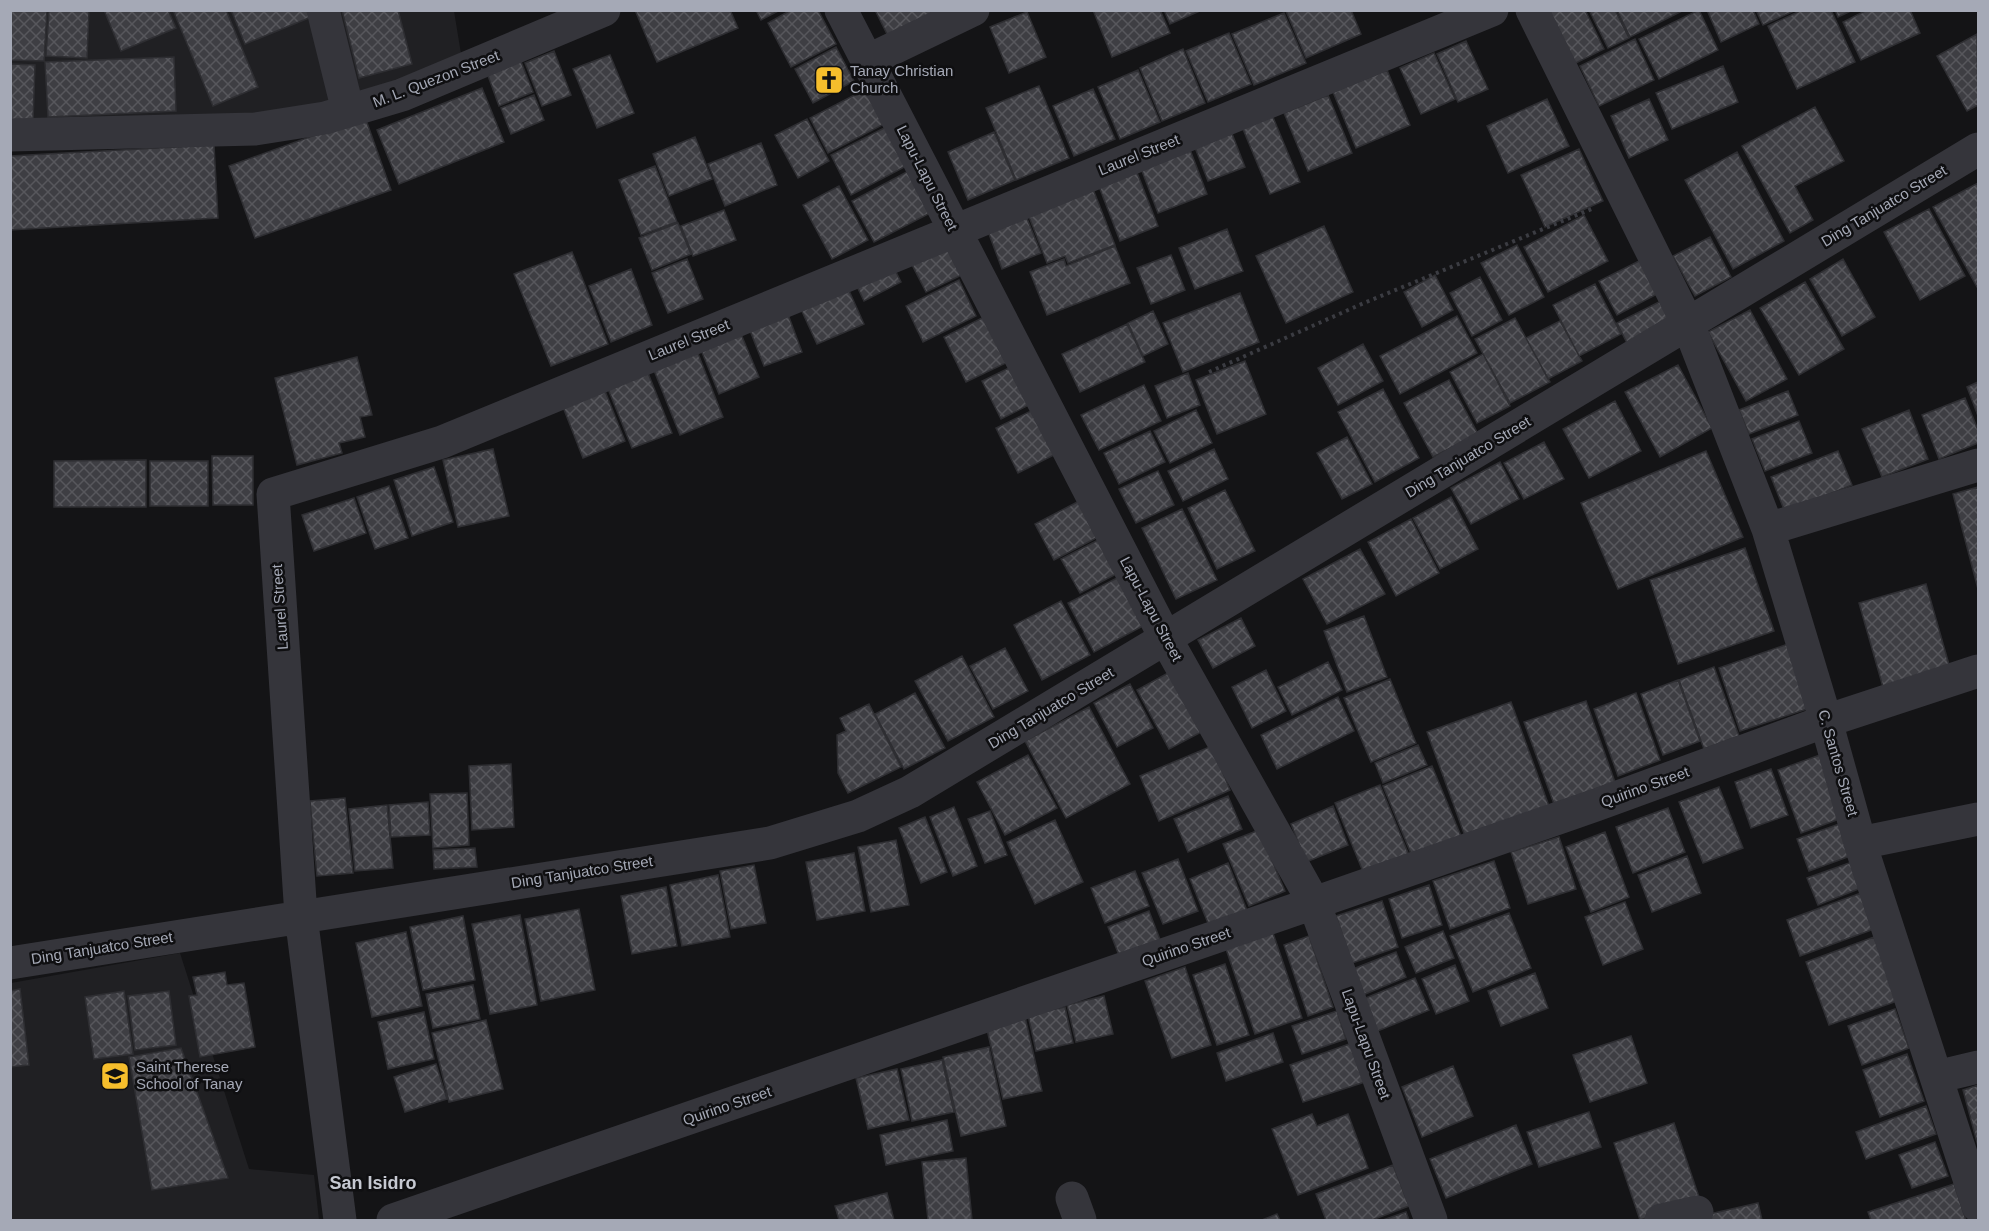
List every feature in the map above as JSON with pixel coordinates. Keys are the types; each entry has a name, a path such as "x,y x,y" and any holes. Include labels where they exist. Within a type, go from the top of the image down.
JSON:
{"street":[{"path":"323,10 348,111"},
{"name":"M. L. Quezon Street","path":"10,135 255,129 325,118 402,96 604,10"},
{"name":"Lapu-Lapu Street","path":"841,10 1166,639 1314,903 1431,1221"},
{"path":"867,61 973,10"},
{"name":"Laurel Street","path":"301,916 273,494 442,442 1492,10"},
{"name":"C. Santos Street","path":"1532,10 1688,324 1768,530 1860,843 1978,1206"},
{"name":"Ding Tanjuatco Street","path":"10,963 770,843 858,816 910,792 1978,148"},
{"path":"1768,530 1978,465"},
{"name":"Quirino Street","path":"393,1221 1584,809 1826,721 1978,671"},
{"path":"1860,843 1978,819"},
{"path":"301,916 340,1221"},
{"path":"1936,1077 1978,1067"},
{"path":"1661,1221 1697,1212"}],"path":[{"path":"1209,372 1364,303 1624,196"}],"shaded area":[{"path":"10,11 454,11 463,66 360,99 216,123 11,129"},
{"name":"Saint Therese School of Tanay","path":"180,953 249,1169 314,1175 319,1220 11,1220 11,983"}],"building":[{"path":"10,10 47,10 44,61 10,60"},
{"path":"49,10 89,10 87,58 46,56"},
{"path":"104,10 168,10 176,28 121,51"},
{"path":"173,10 226,10 258,87 213,106"},
{"path":"231,10 314,10 316,15 245,44"},
{"path":"342,10 398,10 412,64 359,78"},
{"path":"635,10 730,10 738,28 657,62"},
{"path":"756,10 780,10 761,20"},
{"path":"791,10 818,10 836,44 791,67 768,23"},
{"path":"875,10 930,10 932,14 888,36"},
{"path":"1093,10 1160,10 1170,33 1112,57"},
{"path":"1164,10 1202,10 1170,24"},
{"path":"1351,10 1361,34 1306,58 1286,11"},
{"path":"1548,10 1585,10 1604,49 1570,66"},
{"path":"1589,10 1615,10 1629,38 1608,48"},
{"path":"1617,10 1684,10 1630,37"},
{"path":"1699,10 1718,50 1659,79 1639,39"},
{"path":"1707,10 1753,10 1759,24 1721,42"},
{"path":"1756,10 1794,10 1794,11 1763,25"},
{"path":"1802,10 1831,10 1855,62 1797,89 1768,26"},
{"path":"1835,10 1853,10 1838,17"},
{"path":"1867,10 1910,10 1920,33 1861,60 1843,22"},
{"path":"1027,12 1046,57 1009,73 990,27"},
{"path":"1284,13 1306,63 1254,85 1232,34"},
{"path":"1229,33 1251,84 1208,102 1186,51"},
{"path":"1977,34 1978,105 1967,111 1937,56"},
{"path":"1635,39 1654,80 1599,106 1580,66"},
{"path":"1466,41 1488,89 1458,102 1437,54"},
{"path":"836,47 854,81 813,103 795,69"},
{"path":"1183,49 1205,103 1162,121 1140,68"},
{"path":"554,51 571,95 542,106 525,63"},
{"path":"1434,53 1455,99 1421,114 1400,68"},
{"path":"610,55 634,113 597,128 573,69"},
{"path":"174,57 176,111 48,117 45,62"},
{"path":"520,59 533,92 499,106 487,73"},
{"path":"10,64 35,65 33,122 10,121"},
{"path":"1723,66 1738,102 1672,129 1656,93"},
{"path":"1138,70 1160,122 1120,139 1098,87"},
{"path":"1387,70 1410,125 1356,148 1333,92"},
{"path":"1039,86 1069,158 1016,180 986,108"},
{"path":"482,88 504,142 399,184 377,130"},
{"path":"868,88 886,123 828,153 810,118"},
{"path":"1093,89 1115,139 1074,156 1053,106"},
{"path":"534,95 544,120 511,134 501,108"},
{"path":"1328,95 1352,153 1308,171 1284,113"},
{"path":"1547,99 1569,146 1508,173 1487,126"},
{"path":"1649,99 1668,140 1629,158 1611,116"},
{"path":"1815,107 1844,161 1795,186 1813,220 1790,233 1742,146"},
{"path":"1270,110 1300,182 1270,194 1240,122"},
{"path":"365,117 391,190 255,238 229,166"},
{"path":"807,119 829,161 798,178 775,135"},
{"path":"892,124 912,163 851,195 831,155"},
{"path":"1231,131 1245,167 1208,181 1194,145"},
{"path":"994,132 1015,180 968,200 948,152"},
{"path":"695,137 712,179 669,196 653,154"},
{"path":"761,143 777,185 725,206 708,164"},
{"path":"214,145 218,218 10,230 10,156"},
{"path":"1189,147 1207,194 1158,213 1140,166"},
{"path":"1579,149 1603,201 1545,227 1521,175"},
{"path":"1737,152 1784,241 1733,269 1685,180"},
{"path":"655,166 677,222 641,235 619,180"},
{"path":"916,167 938,209 874,242 852,201"},
{"path":"1136,170 1158,226 1120,241 1098,184"},
{"path":"1978,183 1978,287 1977,287 1933,207"},
{"path":"1091,184 1115,245 1068,263 1065,256 1047,263 1026,209"},
{"path":"839,186 868,240 832,259 803,205"},
{"path":"1929,209 1965,276 1920,300 1884,232"},
{"path":"724,210 736,240 693,256 681,226"},
{"path":"1024,211 1041,253 1002,269 986,226"},
{"path":"1584,215 1608,261 1548,292 1524,247"},
{"path":"678,223 691,254 652,270 639,238"},
{"path":"1324,226 1353,292 1286,323 1256,256"},
{"path":"1227,229 1243,271 1195,289 1179,248"},
{"path":"947,235 966,273 926,292 907,255"},
{"path":"1710,237 1731,277 1695,296 1673,256"},
{"path":"1517,245 1544,297 1509,315 1481,263"},
{"path":"1115,246 1130,283 1047,315 1030,272 1064,259 1066,266"},
{"path":"572,252 608,344 551,366 514,274"},
{"path":"1171,255 1185,290 1151,304 1137,268"},
{"path":"687,259 703,299 668,313 652,273"},
{"path":"1643,259 1661,292 1617,315 1599,281"},
{"path":"1843,259 1875,317 1842,336 1810,279"},
{"path":"891,262 901,282 864,301 854,280"},
{"path":"631,269 652,325 611,342 589,286"},
{"path":"1435,275 1453,310 1422,327 1404,292"},
{"path":"1480,277 1502,320 1472,336 1450,293"},
{"path":"959,280 976,316 923,342 906,306"},
{"path":"1805,282 1844,349 1799,375 1760,308"},
{"path":"846,284 864,324 817,344 799,305"},
{"path":"1595,284 1621,334 1579,356 1553,305"},
{"path":"1240,293 1259,342 1183,372 1163,323"},
{"path":"1663,300 1673,320 1627,343 1617,323"},
{"path":"786,309 802,352 764,366 747,323"},
{"path":"1750,310 1787,379 1746,401 1708,332"},
{"path":"1153,311 1168,344 1143,356 1128,323"},
{"path":"988,315 1010,361 966,382 944,337"},
{"path":"1457,316 1477,353 1400,394 1380,356"},
{"path":"1515,318 1550,382 1510,403 1475,339"},
{"path":"1560,321 1582,361 1548,379 1526,338"},
{"path":"1127,324 1145,362 1080,392 1062,354"},
{"path":"741,334 759,377 719,394 701,350"},
{"path":"1363,344 1383,381 1338,405 1318,368"},
{"path":"697,351 723,417 680,435 653,368"},
{"path":"1483,354 1510,406 1477,423 1450,372"},
{"path":"357,357 372,415 360,417 365,437 339,443 342,453 297,465 275,378"},
{"path":"1245,361 1266,414 1217,434 1196,380"},
{"path":"644,363 672,433 632,448 604,379"},
{"path":"1015,365 1033,403 1001,419 982,381"},
{"path":"1678,365 1712,428 1660,457 1625,392"},
{"path":"1188,373 1200,405 1167,418 1155,386"},
{"path":"1449,380 1478,434 1433,457 1404,403"},
{"path":"1978,382 1978,416 1967,387"},
{"path":"1144,385 1161,421 1099,450 1081,415"},
{"path":"603,386 625,441 583,458 561,402"},
{"path":"1383,389 1419,458 1375,482 1338,412"},
{"path":"1788,391 1798,415 1749,434 1739,410"},
{"path":"1965,398 1978,430 1978,443 1939,459 1922,415"},
{"path":"1615,401 1641,451 1589,478 1563,429"},
{"path":"1035,409 1056,454 1018,473 996,428"},
{"path":"1196,410 1212,443 1170,463 1154,431"},
{"path":"1909,410 1928,459 1882,477 1862,429"},
{"path":"1799,421 1812,453 1765,471 1752,439"},
{"path":"1150,431 1165,462 1119,484 1104,453"},
{"path":"1347,437 1372,484 1342,499 1317,453"},
{"path":"1544,442 1564,479 1524,499 1504,463"},
{"path":"493,449 509,516 458,527 443,460"},
{"path":"1214,449 1228,479 1183,501 1168,471"},
{"path":"1706,451 1743,537 1618,589 1581,503"},
{"path":"1838,451 1852,485 1785,512 1771,477"},
{"path":"212,456 253,456 253,505 213,505"},
{"path":"146,460 146,507 54,507 54,461"},
{"path":"150,461 208,461 208,506 150,506"},
{"path":"1500,462 1519,499 1471,524 1451,488"},
{"path":"434,467 453,522 412,536 394,480"},
{"path":"1158,471 1174,505 1136,523 1119,489"},
{"path":"389,486 408,538 375,549 357,497"},
{"path":"1978,487 1978,589 1953,494"},
{"path":"1225,490 1255,551 1217,569 1188,508"},
{"path":"1451,497 1478,549 1440,569 1413,518"},
{"path":"354,498 366,533 314,551 302,515"},
{"path":"1085,498 1104,534 1054,560 1035,524"},
{"path":"1182,509 1217,580 1176,599 1142,528"},
{"path":"1411,519 1439,573 1396,596 1368,542"},
{"path":"1102,538 1120,572 1080,593 1061,559"},
{"path":"1745,548 1774,631 1678,664 1650,580"},
{"path":"1360,549 1385,594 1327,624 1303,579"},
{"path":"1117,578 1143,626 1094,652 1068,603"},
{"path":"1926,584 1950,668 1883,687 1859,603"},
{"path":"1061,601 1090,655 1042,680 1014,625"},
{"path":"1364,616 1387,677 1347,692 1324,631"},
{"path":"1241,618 1255,646 1213,668 1198,640"},
{"path":"1791,643 1813,707 1740,731 1719,668"},
{"path":"1005,648 1028,691 993,709 970,666"},
{"path":"962,656 994,717 948,741 915,681"},
{"path":"1328,662 1342,690 1292,715 1278,687"},
{"path":"1714,667 1739,736 1704,749 1679,680"},
{"path":"1177,668 1209,728 1169,749 1137,690"},
{"path":"1266,670 1286,711 1252,728 1232,687"},
{"path":"1390,679 1416,743 1371,762 1344,698"},
{"path":"1678,680 1700,741 1663,755 1641,694"},
{"path":"1130,684 1153,728 1117,747 1094,703"},
{"path":"915,693 945,748 904,769 875,714"},
{"path":"1636,693 1660,760 1618,776 1594,709"},
{"path":"1338,697 1354,731 1277,769 1261,735"},
{"path":"1586,701 1615,782 1554,804 1524,722"},
{"path":"1511,702 1549,806 1465,836 1427,732"},
{"path":"869,704 901,767 848,793 838,773 837,735 846,731 840,718"},
{"path":"1089,707 1130,784 1066,818 1025,741"},
{"path":"1418,745 1427,765 1383,783 1375,763"},
{"path":"1212,746 1230,790 1159,821 1140,776"},
{"path":"1028,755 1057,808 1005,835 977,782"},
{"path":"1820,755 1842,818 1801,833 1778,770"},
{"path":"511,764 514,827 472,830 469,766"},
{"path":"1432,766 1461,836 1412,856 1383,786"},
{"path":"1771,769 1788,815 1751,828 1735,782"},
{"path":"1380,785 1411,860 1366,879 1335,803"},
{"path":"1719,787 1743,848 1703,863 1679,802"},
{"path":"467,793 469,845 433,848 430,794"},
{"path":"1228,796 1242,829 1188,852 1174,819"},
{"path":"345,798 353,873 317,876 310,801"},
{"path":"428,802 430,835 391,837 389,805"},
{"path":"387,805 393,868 355,871 349,809"},
{"path":"1333,806 1348,845 1306,862 1291,824"},
{"path":"954,807 977,866 953,876 930,817"},
{"path":"1668,808 1685,852 1633,873 1616,827"},
{"path":"990,811 1007,855 985,863 968,819"},
{"path":"925,817 947,872 921,883 899,828"},
{"path":"1055,820 1083,882 1035,904 1007,842"},
{"path":"1842,823 1853,855 1809,871 1797,839"},
{"path":"1259,830 1285,891 1249,906 1223,844"},
{"path":"1605,832 1629,897 1591,912 1566,847"},
{"path":"1559,837 1576,889 1528,904 1511,852"},
{"path":"896,840 909,905 871,912 858,847"},
{"path":"475,848 477,867 434,869 433,850"},
{"path":"854,853 865,911 817,920 806,862"},
{"path":"1687,856 1701,893 1652,912 1638,875"},
{"path":"1178,859 1198,911 1163,924 1142,873"},
{"path":"1494,861 1510,908 1450,929 1433,881"},
{"path":"1852,862 1861,888 1818,905 1807,878"},
{"path":"1228,863 1248,913 1210,928 1190,879"},
{"path":"754,865 766,923 731,929 720,871"},
{"path":"1135,871 1149,906 1105,923 1091,888"},
{"path":"718,875 730,937 682,946 670,885"},
{"path":"1429,885 1442,925 1402,938 1389,899"},
{"path":"666,887 677,946 632,954 621,896"},
{"path":"1861,893 1874,929 1800,956 1787,920"},
{"path":"1382,901 1398,947 1352,963 1336,916"},
{"path":"1625,902 1643,949 1603,965 1585,917"},
{"path":"579,909 595,990 541,1001 525,919"},
{"path":"1149,911 1161,942 1120,958 1108,927"},
{"path":"1509,913 1531,968 1473,992 1450,936"},
{"path":"520,915 537,1005 490,1014 472,924"},
{"path":"463,916 475,980 423,990 410,927"},
{"path":"1443,931 1454,958 1416,973 1405,947"},
{"path":"406,932 422,1006 372,1017 356,943"},
{"path":"1273,933 1302,1018 1255,1034 1226,949"},
{"path":"1309,936 1333,1007 1308,1016 1284,945"},
{"path":"1874,937 1897,1001 1829,1025 1806,962"},
{"path":"1396,952 1406,977 1363,995 1353,969"},
{"path":"1225,964 1249,1035 1217,1045 1193,975"},
{"path":"1455,965 1469,1001 1436,1014 1422,979"},
{"path":"1185,967 1211,1045 1172,1058 1145,981"},
{"path":"225,972 227,985 244,983 255,1047 200,1057 189,996 197,995 193,977"},
{"path":"1535,973 1548,1008 1501,1026 1488,991"},
{"path":"1415,978 1429,1010 1375,1032 1361,1000"},
{"path":"473,985 480,1019 433,1028 426,994"},
{"path":"20,989 29,1065 10,1067 10,991"},
{"path":"124,991 133,1054 94,1059 85,997"},
{"path":"169,991 176,1045 135,1050 128,996"},
{"path":"1104,996 1113,1034 1076,1042 1067,1005"},
{"path":"1065,1007 1073,1043 1036,1051 1028,1015"},
{"path":"1895,1009 1909,1048 1862,1065 1848,1026"},
{"path":"1337,1011 1346,1039 1302,1054 1292,1026"},
{"path":"424,1012 434,1059 388,1069 378,1022"},
{"path":"1025,1017 1042,1091 1003,1099 986,1025"},
{"path":"486,1020 503,1089 449,1102 432,1033"},
{"path":"1273,1033 1283,1062 1226,1081 1217,1053"},
{"path":"1631,1036 1647,1083 1590,1102 1573,1055"},
{"path":"1352,1043 1365,1082 1303,1102 1290,1065"},
{"path":"989,1047 1006,1126 961,1136 943,1057"},
{"path":"181,1048 228,1178 152,1190 129,1057"},
{"path":"1907,1054 1924,1101 1880,1117 1863,1070"},
{"path":"942,1060 954,1112 912,1121 901,1069"},
{"path":"436,1064 447,1099 405,1112 394,1077"},
{"path":"1453,1066 1473,1116 1422,1137 1402,1087"},
{"path":"897,1069 909,1120 868,1129 856,1078"},
{"path":"1978,1085 1978,1146 1963,1090"},
{"path":"1926,1106 1936,1134 1866,1159 1856,1132"},
{"path":"1589,1112 1601,1147 1539,1167 1527,1132"},
{"path":"1312,1114 1317,1126 1348,1114 1368,1168 1298,1195 1272,1129"},
{"path":"947,1120 953,1151 886,1165 880,1135"},
{"path":"1674,1123 1700,1200 1640,1220 1614,1143"},
{"path":"1516,1125 1532,1164 1446,1198 1430,1159"},
{"path":"1935,1142 1948,1176 1912,1188 1899,1155"},
{"path":"966,1158 972,1220 928,1220 922,1162"},
{"path":"1393,1165 1409,1206 1372,1220 1326,1220 1316,1194"},
{"path":"1954,1184 1966,1220 1871,1220 1868,1212"},
{"path":"887,1193 894,1220 839,1220 835,1206"},
{"path":"1758,1203 1762,1220 1706,1220 1705,1215"},
{"path":"1406,1212 1409,1220 1383,1220"},
{"path":"1277,1214 1280,1220 1262,1220"}],"place":[{"name":"Tanay Christian Church","path":"829,80"},
{"name":"Saint Therese School of Tanay","path":"115,1076"}],"district":[{"name":"San Isidro","path":"373,1183"}]}
